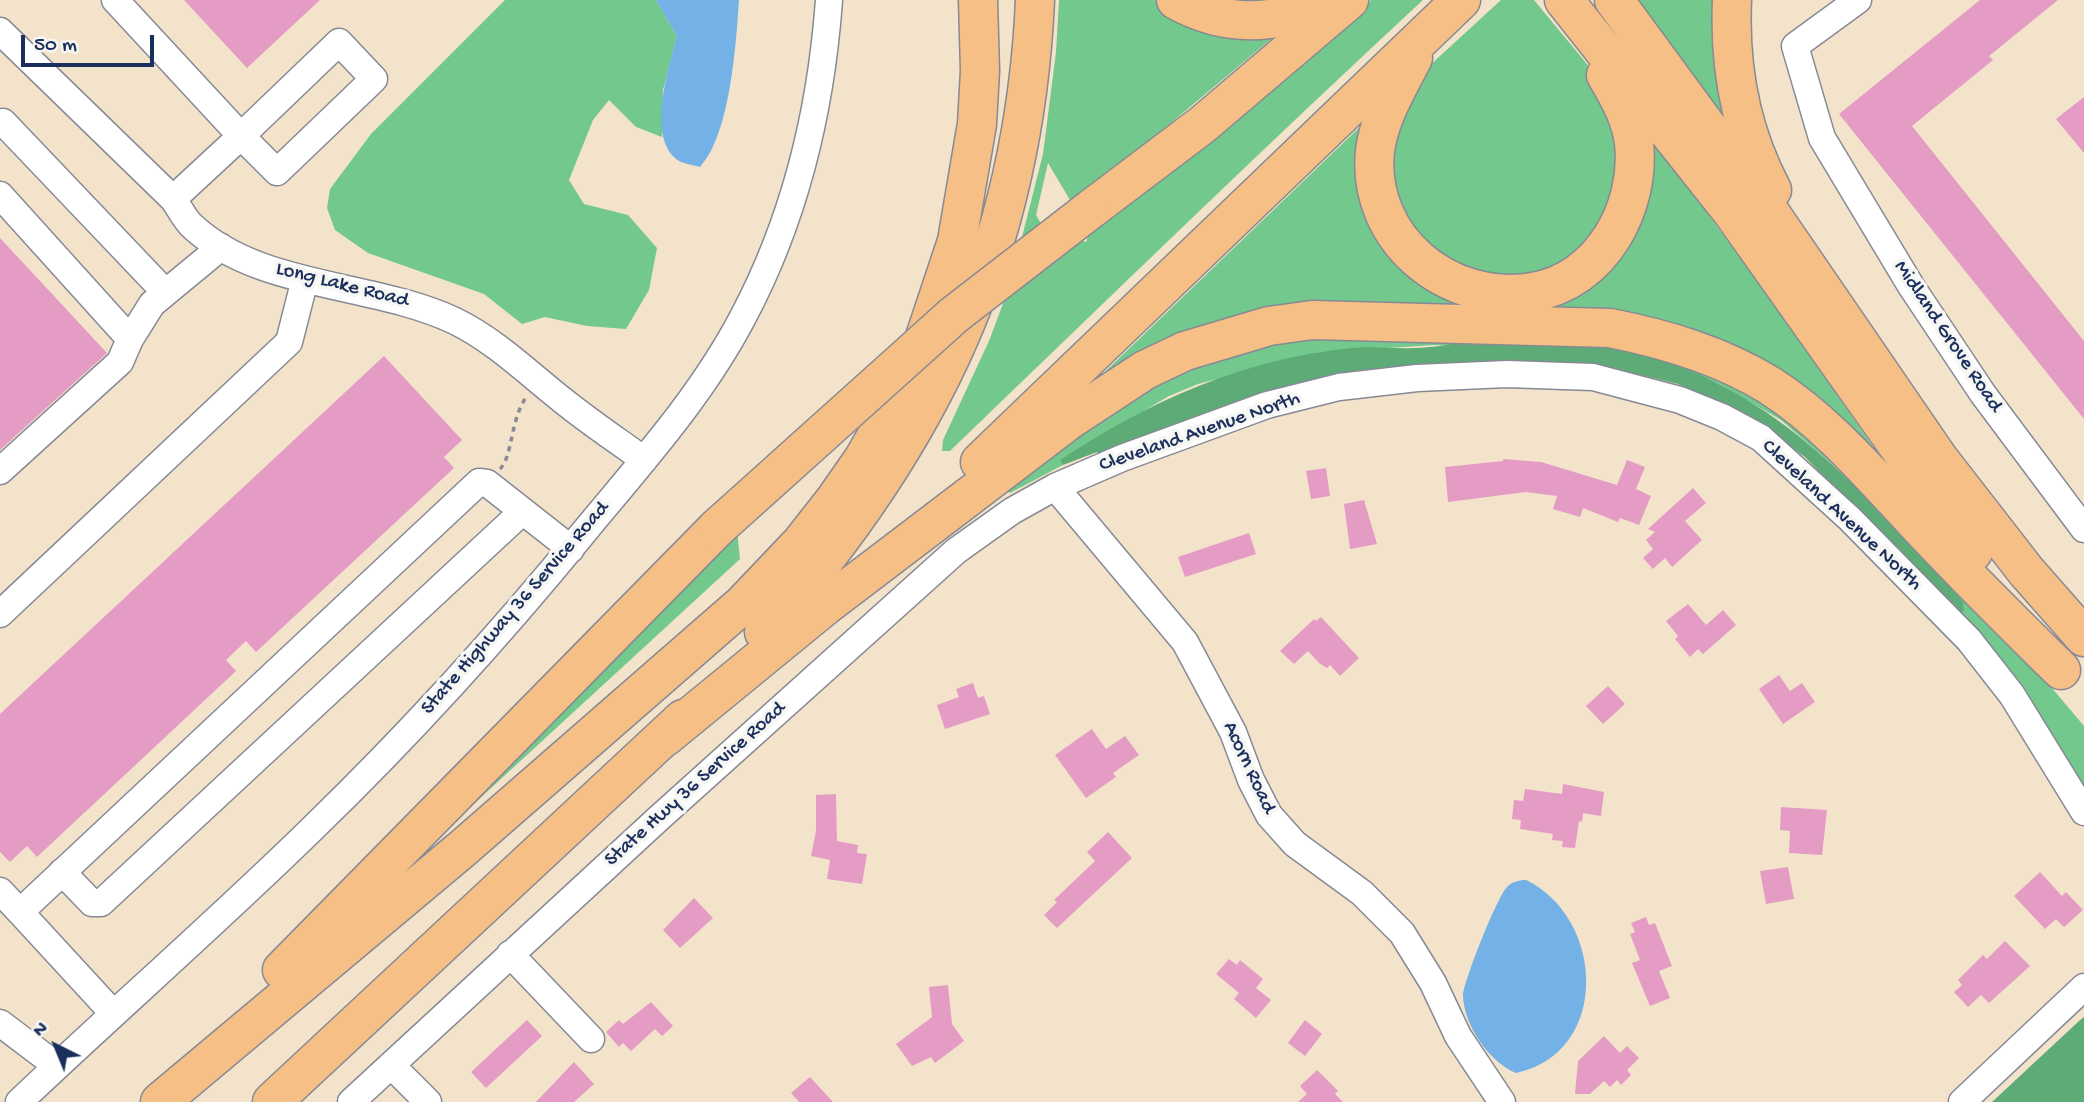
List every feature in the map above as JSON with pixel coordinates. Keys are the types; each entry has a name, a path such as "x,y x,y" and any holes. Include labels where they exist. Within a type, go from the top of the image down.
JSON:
{"highway":[{"path":"160,1102 462,849 743,604 801,543 834,501 864,458 914,370 957,241 977,124 980,71 978,0"},
{"path":"665,737 777,618 852,527 889,473 940,382 997,236 1014,173 1027,97 1035,0"},
{"path":"1176,0 1200,13 1251,21 1301,12 1325,0"},
{"path":"149,1102 367,886 717,528 945,323 1202,125 1349,0"},
{"path":"825,606 955,486 1461,0"},
{"path":"1614,0 1642,35 1805,265 1939,459 2026,571 2084,637"},
{"path":"1732,0 1733,75 1745,127 1761,169 1796,236 1805,265"},
{"path":"1426,33 1389,106 1378,139 1374,171 1384,216 1410,254 1434,272 1481,291 1534,292 1576,275 1599,255 1624,215 1635,166 1631,131 1620,98 1565,1"},
{"path":"1565,1 1732,212 1945,516 2073,682"},
{"path":"272,1102 665,737 825,606 1108,393 1185,351 1226,336 1312,320 1360,319 1609,328 1651,336 1711,356 1768,385 1803,409 1835,436 1956,566 2073,682"}],"street":[{"path":"115,0 241,136 277,173 374,79 339,42 241,136 173,198"},
{"name":"State Highway 36 Service Road","path":"19,1102 312,830 424,717 571,549 644,460 710,373 743,317 771,258 789,210 809,142 826,46 829,0"},
{"name":"Midland Grove Road","path":"1858,0 1795,46 1822,138 1911,285 1976,384 2084,529"},
{"name":"Long Lake Road","path":"0,31 173,198 190,224 221,247 258,264 305,279 418,306 457,322 513,359 566,403 644,460"},
{"path":"0,125 4,122 165,292"},
{"path":"0,195 130,339"},
{"path":"0,471 120,362 130,339 152,304 221,247"},
{"path":"0,614 289,342 305,279"},
{"name":"Cleveland Avenue North","path":"1055,487 1122,458 1267,405 1339,387 1417,378 1555,375 1592,377 1680,400 1722,417 1761,438 1850,519 1914,583 1969,640 2011,695 2084,812"},
{"path":"20,912 479,482 487,483 571,549"},
{"name":"State Hwy 36 Service Road","path":"351,1102 510,954 956,551 1012,511 1055,487"},
{"name":"Acorn Road","path":"1055,487 1185,642 1233,732 1251,780 1269,815 1296,844 1362,893 1402,933 1428,975 1458,1036 1502,1102"},
{"path":"62,872 92,903 101,904 523,511"},
{"path":"0,891 113,1013"},
{"path":"510,954 592,1039"},
{"path":"1962,1102 2084,987"},
{"path":"0,1023 57,1066"},
{"path":"391,1065 428,1102"}],"path":[{"path":"487,483 505,464 512,427 528,394"}],"green space":[{"path":"505,0 656,0 677,36 663,90 662,137 636,127 609,100 593,120 569,180 584,204 628,215 657,248 649,290 626,329 587,326 545,317 522,324 484,294 368,253 335,230 327,208 330,189 371,134"},
{"path":"1059,0 1156,0 1174,13 1277,34 1073,205 1048,163 1036,215 1043,227 1020,245 1043,154 1056,52"},
{"path":"1371,0 1423,0 950,451 942,451 943,440 989,341 1007,293 1078,239 1086,242 1091,228 1343,26"},
{"path":"1501,0 1534,0 1587,64 1617,128 1614,212 1566,269 1465,281 1389,204 1382,155 1428,67"},
{"path":"1629,0 1721,0 1730,127"},
{"path":"1365,122 1400,262 1571,289 1642,125 1766,293 1910,500 1751,366 1336,309 1085,391"},
{"path":"1291,334 1634,342 1783,408 2008,636 2084,726 2084,795 1856,485 1781,420 1721,385 1655,357 1436,345 1321,352 1198,384 1169,396 1060,460 1063,465 1010,493 1007,490 1144,385"},
{"path":"1463,343 1613,347 1668,362 1719,384 1765,412 1809,444 1849,480 1963,602 1964,610 1960,615 1805,457 1751,418 1678,384 1612,368 1562,362 1399,366 1354,373 1099,455 1097,452 1063,465 1060,460 1128,419 1199,386 1235,373 1273,362 1351,348 1421,348"},
{"path":"737,531 740,559 478,800 472,795"},
{"path":"2084,1017 2084,1102 1992,1102 2079,1021"}],"water":[{"path":"656,0 739,0 725,112 710,152 700,167 679,161 669,151 663,137 662,102 677,36"},
{"path":"1526,880 1552,898 1571,923 1583,952 1586,983 1582,1013 1569,1040 1547,1061 1516,1073 1496,1060 1480,1041 1468,1019 1463,996 1474,958 1502,894 1511,884"}],"building":[{"path":"184,0 320,0 247,68"},
{"path":"1980,0 2058,0 1989,56 1993,60 1912,126 2084,341 2084,419 1839,114"},
{"path":"2084,97 2084,153 2056,119"},
{"path":"0,238 107,353 0,450"},
{"path":"384,356 462,440 444,457 454,468 256,652 246,641 226,660 236,671 37,857 27,846 10,862 0,852 0,714"},
{"path":"1503,459 1541,462 1617,485 1627,460 1645,467 1636,489 1651,496 1639,525 1620,518 1618,522 1583,508 1580,517 1553,509 1557,496 1526,492 1448,502 1445,467"},
{"path":"1326,468 1330,496 1311,499 1306,471"},
{"path":"1693,488 1706,503 1685,521 1702,540 1672,567 1665,558 1653,569 1643,558 1653,549 1646,540 1655,532 1648,529"},
{"path":"1364,500 1377,544 1350,549 1344,504"},
{"path":"1249,533 1256,554 1185,577 1178,557"},
{"path":"1688,604 1706,625 1723,610 1736,625 1703,654 1698,649 1690,657 1675,639 1678,636 1666,621"},
{"path":"1321,617 1359,658 1340,676 1330,665 1327,668 1319,663 1308,651 1294,664 1280,651 1314,619 1316,621"},
{"path":"1779,675 1790,691 1802,683 1815,702 1783,724 1759,689"},
{"path":"973,683 978,698 984,696 990,714 945,729 937,705 959,697 956,689"},
{"path":"1608,686 1625,704 1603,724 1586,706"},
{"path":"1092,729 1106,749 1125,736 1139,755 1113,773 1116,777 1086,798 1055,755"},
{"path":"1563,784 1604,792 1601,816 1583,813 1582,822 1579,821 1575,848 1562,847 1563,841 1552,840 1553,834 1520,829 1521,820 1512,819 1514,800 1523,801 1525,789 1562,794"},
{"path":"836,794 837,841 858,845 857,853 867,854 862,884 827,879 830,860 811,856 816,831 816,795"},
{"path":"1781,807 1827,810 1822,855 1789,853 1790,831 1780,830"},
{"path":"1108,832 1132,858 1057,928 1044,915 1057,902 1054,900 1095,861 1087,852"},
{"path":"1788,867 1794,899 1766,904 1760,871"},
{"path":"2040,872 2062,896 2066,892 2083,910 2064,927 2056,919 2045,929 2014,896"},
{"path":"694,898 713,918 680,948 663,930"},
{"path":"1646,917 1649,925 1655,923 1672,966 1659,971 1670,998 1650,1006 1632,963 1640,960 1630,934 1635,932 1631,923"},
{"path":"2005,941 2030,966 1989,1003 1981,995 1968,1007 1954,992 1962,985 1958,980 1983,955 1987,959"},
{"path":"1229,959 1237,965 1240,960 1263,979 1256,988 1271,1000 1256,1018 1234,999 1239,993 1216,974"},
{"path":"948,985 952,1024 964,1041 935,1063 931,1057 912,1066 896,1044 932,1017 929,987"},
{"path":"651,1002 673,1026 662,1036 655,1029 631,1051 623,1043 619,1047 606,1032 619,1020 623,1024"},
{"path":"527,1020 542,1036 486,1088 471,1072"},
{"path":"1305,1020 1322,1034 1305,1056 1288,1043"},
{"path":"1604,1036 1620,1053 1627,1046 1639,1058 1627,1070 1631,1075 1621,1085 1617,1080 1610,1087 1604,1081 1590,1094 1575,1094 1578,1061"},
{"path":"574,1062 594,1084 574,1102 536,1102"},
{"path":"1317,1070 1338,1091 1335,1094 1343,1102 1298,1102 1307,1094 1300,1086"},
{"path":"810,1077 833,1102 799,1102 791,1093"}]}
